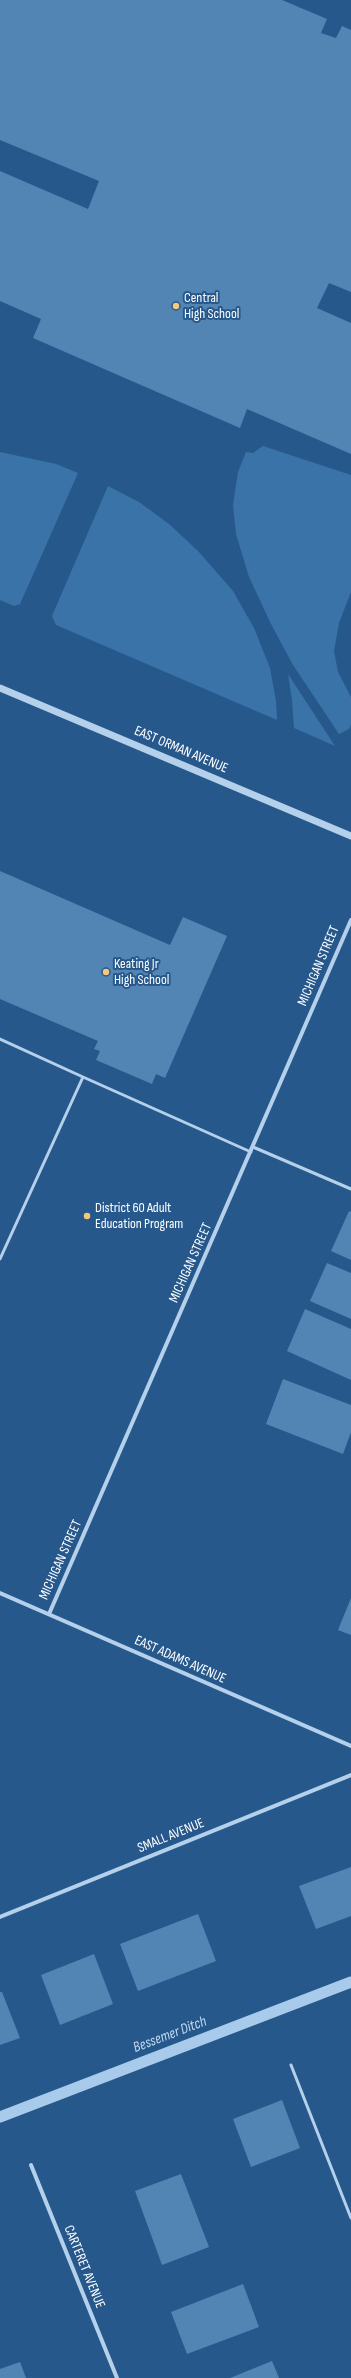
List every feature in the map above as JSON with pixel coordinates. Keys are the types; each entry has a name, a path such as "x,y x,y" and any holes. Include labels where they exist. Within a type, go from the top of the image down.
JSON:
{"street":[{"name":"EAST ORMAN AVENUE","path":"0,688 351,836"},
{"name":"MICHIGAN STREET","path":"49,1614 351,920"},
{"name":"EAST ADAMS AVENUE","path":"0,1593 351,1746"},
{"name":"SMALL AVENUE","path":"0,1917 351,1775"},
{"name":"CARTERET AVENUE","path":"31,2165 117,2378"}],"lane":[{"path":"0,1039 251,1152"},
{"path":"0,1259 83,1077"},
{"path":"253,1147 351,1189"},
{"path":"291,2065 351,2218"}],"shaded area":[{"path":"263,446 351,475 351,592 339,623 334,651 338,672 351,697 351,724 349,729 339,734 293,665 272,626 249,577 236,534 233,505 238,472 246,452 253,453"},
{"path":"0,452 56,464 78,473 20,604 14,606 0,600"},
{"path":"108,486 139,502 169,524 198,551 233,591 254,628 270,668 276,701 277,720 56,625 52,616"},
{"path":"288,674 335,746 294,728"}],"building":[{"path":"0,0 282,0 327,19 321,33 336,38 342,26 351,30 351,292 329,283 317,308 351,323 351,454 247,409 240,428 33,338 41,319 0,301 0,171 88,209 99,181 0,140"},
{"name":"Keating Jr High School","path":"0,871 170,945 183,917 227,936 165,1078 156,1074 152,1084 96,1060 100,1051 94,1049 98,1041 0,999"},
{"path":"349,1211 351,1212 351,1260 331,1251"},
{"path":"327,1263 351,1273 351,1319 310,1301"},
{"path":"305,1309 351,1329 351,1380 287,1351"},
{"path":"283,1379 351,1405 351,1432 343,1454 266,1424"},
{"path":"351,1598 351,1635 338,1630"},
{"path":"351,1867 351,1916 316,1929 299,1886"},
{"path":"198,1914 216,1961 138,1991 120,1944"},
{"path":"94,1954 113,2004 60,2025 41,1975"},
{"path":"0,1992 2,1992 20,2038 0,2045"},
{"path":"282,2100 300,2148 251,2167 233,2119"},
{"path":"181,2174 209,2247 162,2265 135,2191"},
{"path":"243,2284 259,2327 187,2354 171,2312"},
{"path":"272,2361 279,2378 230,2378"},
{"path":"20,2362 26,2378 0,2378 0,2369"}],"waterway":[{"name":"Bessemer Ditch","path":"0,2117 351,1982"}],"place":[{"name":"Central High School","path":"176,306"},
{"name":"Keating Jr High School","path":"106,972"},
{"name":"District 60 Adult Education Program","path":"87,1216"}]}
